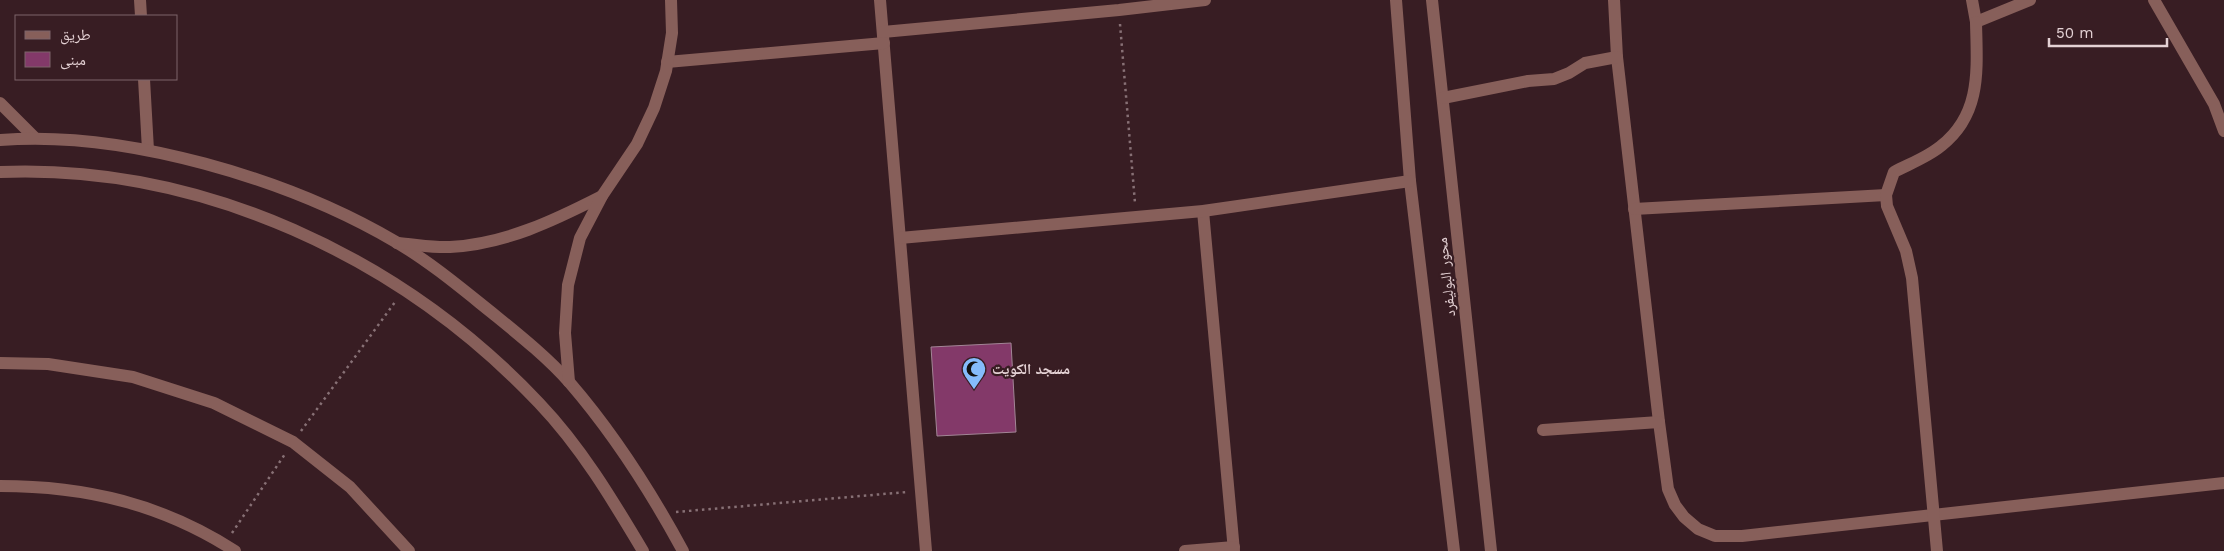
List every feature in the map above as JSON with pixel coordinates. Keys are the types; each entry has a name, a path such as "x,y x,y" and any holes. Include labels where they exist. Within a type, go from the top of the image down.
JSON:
{"street":[{"path":"140,0 141,15"},
{"path":"569,382 565,333 568,285 580,238 602,196 638,144 654,108 667,62 672,32 671,0"},
{"path":"880,0 926,551"},
{"path":"667,62 1205,0"},
{"name":"محور البوليفرد","path":"1396,0 1410,181 1454,551"},
{"name":"محور البوليفرد","path":"1432,0 1491,551"},
{"path":"1614,0 1617,58 1668,489 1675,505 1684,517 1698,529 1715,536 1742,536 2224,483"},
{"path":"1937,551 1912,278 1906,251 1890,216 1886,195 1894,172 1941,147 1958,131 1976,91 1976,22 1972,0"},
{"path":"1976,22 2030,0"},
{"path":"2154,0 2214,104 2224,131"},
{"path":"1443,98 1528,81 1554,79 1569,73 1585,63 1617,58"},
{"path":"144,80 148,150"},
{"path":"0,103 34,137"},
{"path":"0,140 34,137 148,150 251,176 339,212 397,242 457,285 507,325 569,382 626,456 683,551"},
{"path":"0,172 60,172 150,184 238,207 322,242 368,266 474,340 540,403 596,474 643,551"},
{"path":"900,238 1203,211 1410,181"},
{"path":"1634,209 1886,195"},
{"path":"397,242 449,247 502,239 553,221 602,196"},
{"path":"1185,551 1234,549 1203,211"},
{"path":"0,363 48,364 132,377 214,403 293,442 350,487 409,551"},
{"path":"1543,430 1659,422"},
{"path":"0,486 44,486 107,496 168,515 230,548"}],"path":[{"path":"1119,10 1136,217"},
{"path":"230,548 293,442 404,290"},
{"path":"662,514 921,491"}],"building":[{"name":"مسجد الكويت","path":"1011,343 1016,432 937,436 931,347"}],"place":[{"name":"مسجد الكويت","path":"974,390"}]}
